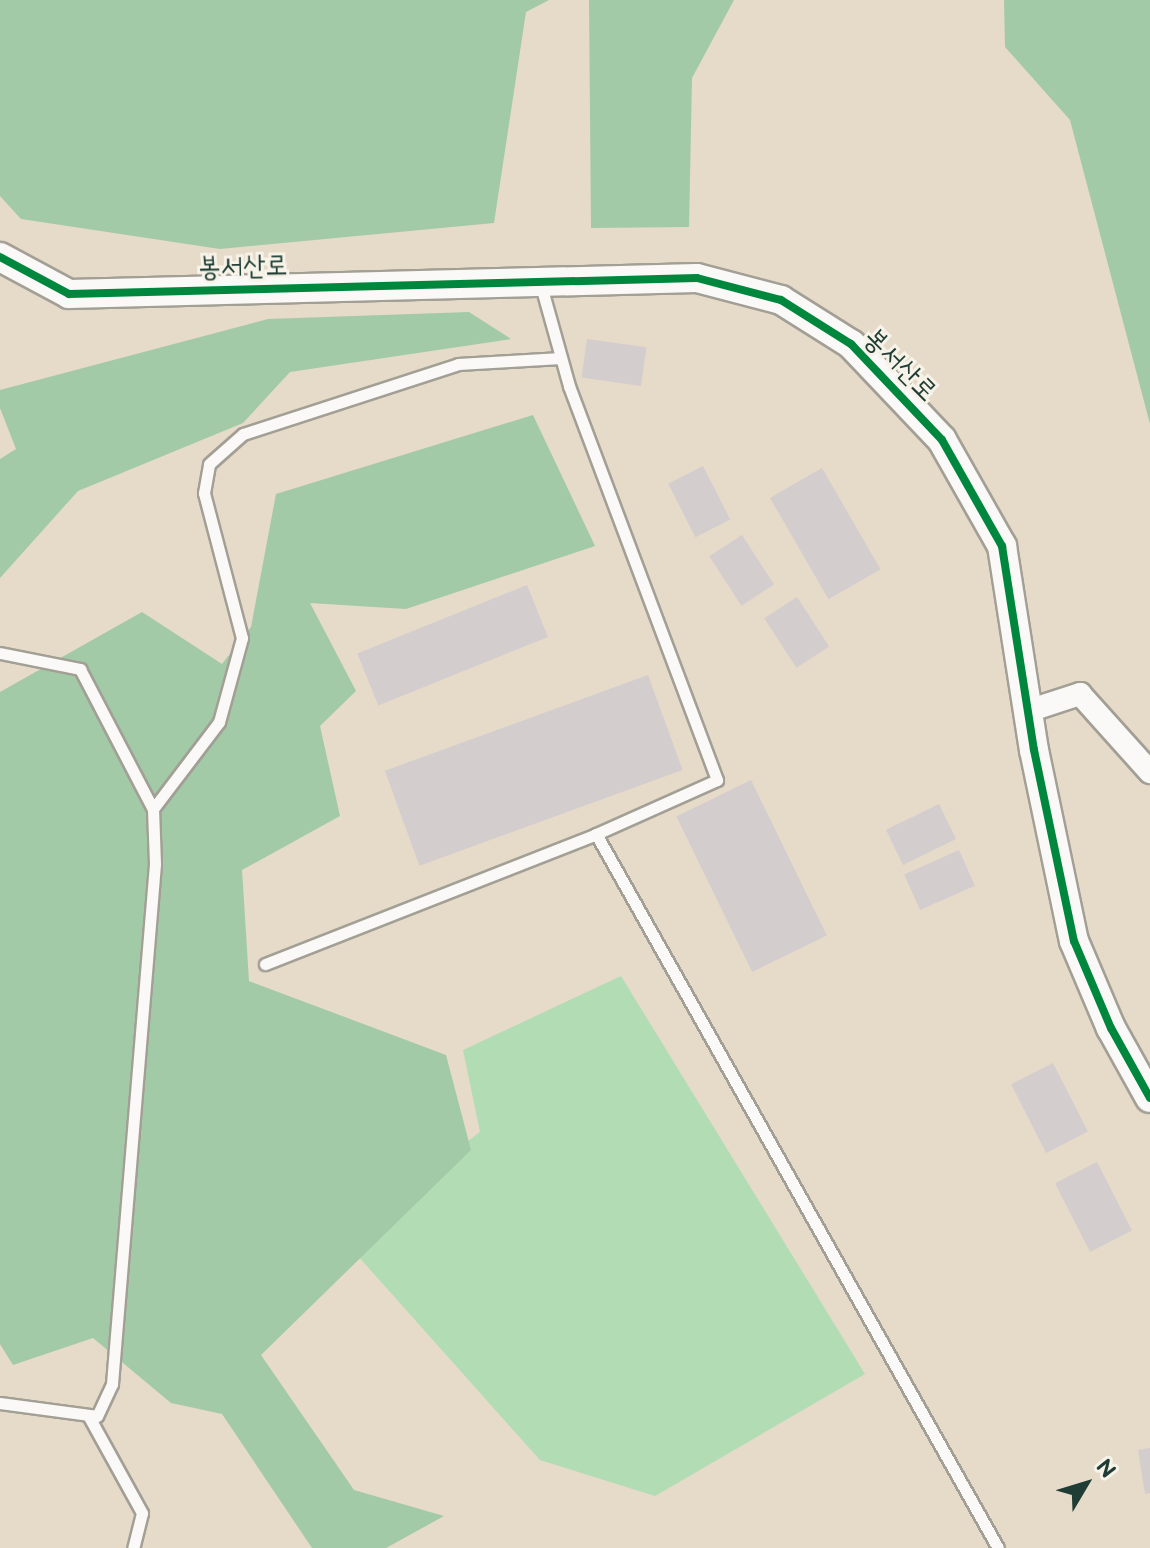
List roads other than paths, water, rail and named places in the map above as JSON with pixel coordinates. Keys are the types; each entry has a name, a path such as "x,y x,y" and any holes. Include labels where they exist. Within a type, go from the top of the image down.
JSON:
{"street":[{"name":"봉서산로","path":"0,257 69,294 697,278 781,300 851,344 942,440 1002,546 1028,711 1074,941 1111,1028 1150,1098"},
{"path":"1028,711 1080,694 1150,772"}],"lane":[{"path":"265,964 596,834 717,780 561,358 540,282"},
{"path":"153,809 219,722 242,638 204,493 209,464 243,434 458,364 561,358"},
{"path":"0,653 80,669 153,809 155,864 112,1384 97,1416 0,1403"},
{"path":"596,834 998,1548"},
{"path":"88,1415 142,1513 133,1548"}]}
